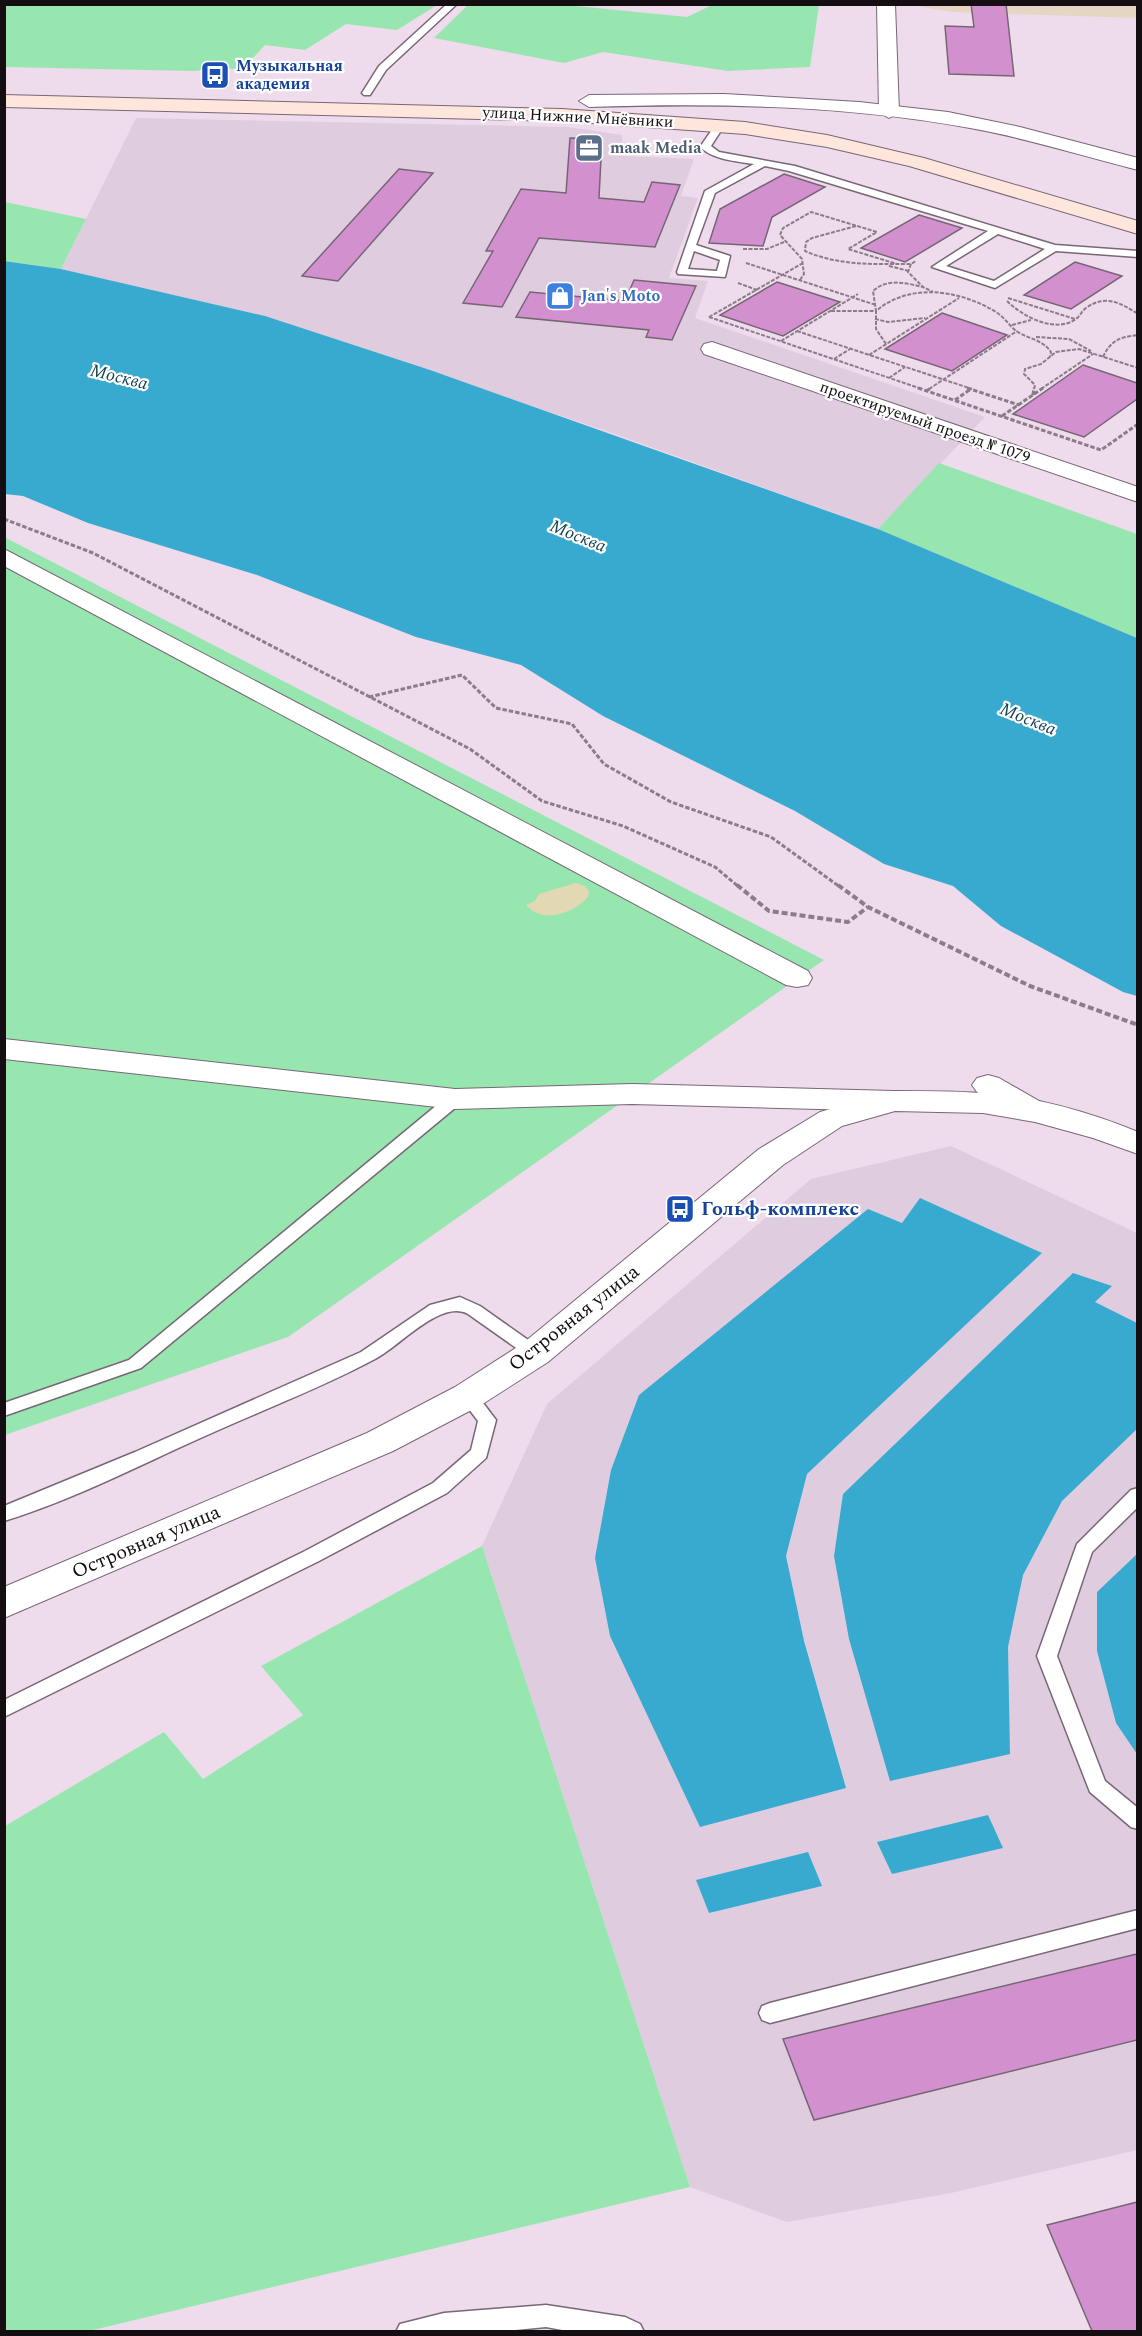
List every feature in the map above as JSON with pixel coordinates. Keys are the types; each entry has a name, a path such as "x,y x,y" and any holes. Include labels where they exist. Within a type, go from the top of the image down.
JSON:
{"main road":[{"name":"улица Нижние Мнёвники","path":"4,86 367,93 713,108 800,120 891,138 1069,187"},
{"name":"улица Нижние Мнёвники","path":"4,101 431,110 639,118 782,133 866,150 949,171 1137,228"}],"street":[{"path":"886,4 889,112"},
{"path":"590,101 677,97 948,118 1041,137 1137,164"},
{"name":"проектируемый проезд № 1079","path":"712,349 1137,495"},
{"path":"4,556 797,978"},
{"path":"4,1049 455,1099 632,1094 894,1101"},
{"path":"988,1086 1035,1112"},
{"name":"Островная улица","path":"4,1603 380,1442 468,1396 535,1353 771,1157 831,1119 894,1101 983,1103 1035,1112 1104,1130 1137,1144"}],"lane":[{"path":"367,93 382,68 453,4"},
{"path":"719,126 705,147 708,151 791,168 1054,248 1137,254"},
{"path":"691,247 710,191 763,163"},
{"path":"997,230 937,267 995,285 1054,248"},
{"path":"4,1410 135,1364 455,1099"},
{"path":"4,1514 166,1447 381,1350 435,1309 447,1304 463,1303 535,1353"},
{"path":"4,1709 312,1556 440,1488 480,1453 487,1420 468,1396"},
{"path":"1137,1495 1084,1549 1047,1656 1097,1786 1137,1821"},
{"path":"771,2013 1137,1919"},
{"path":"408,2331 444,2324 546,2316 632,2331"}],"path":[{"path":"800,280 804,274 803,262 780,236 783,228 811,212 877,232 849,249 897,264"},
{"path":"856,226 812,238 806,242 805,250 839,261 911,264 909,271 912,279 923,287 995,311 1012,324 1017,331 1047,345 1051,352 1050,357"},
{"path":"740,248 767,249 784,242"},
{"path":"744,262 876,305"},
{"path":"803,262 709,317 1101,450 1137,423"},
{"path":"885,264 909,271"},
{"path":"728,280 757,290"},
{"path":"886,344 876,329 876,305 873,291 882,284 900,283 923,287"},
{"path":"831,311 876,310 882,304 897,297 937,293"},
{"path":"780,342 858,294"},
{"path":"1010,295 1006,297 1007,302 1035,320 1045,323 1068,322 1076,319 1088,305 1112,301 1129,306 1137,314"},
{"path":"869,355 959,298"},
{"path":"875,319 888,322 928,317"},
{"path":"1012,324 1035,320"},
{"path":"798,331 1018,405"},
{"path":"926,391 1017,331"},
{"path":"1103,357 1109,344 1124,337 1137,335"},
{"path":"1034,337 1069,339 1082,343 1103,357 1137,368"},
{"path":"833,359 850,349"},
{"path":"1033,395 1035,385 1024,374 1025,369 1041,364 1056,352 1068,350 1094,353"},
{"path":"1002,416 1094,353"},
{"path":"888,378 905,367"},
{"path":"954,400 971,389"},
{"path":"4,519 93,553 470,749 542,801 623,826 715,867 769,911 848,922 868,907"},
{"path":"369,698 462,675 496,708 572,724 603,764 670,802 771,837 787,851 868,907 1030,986 1137,1025"}],"shaded area":[{"path":"911,5 1137,5 1137,18 952,12"},
{"path":"136,118 568,127 622,135 623,156 694,159 681,196 698,198 669,278 708,281 695,318 985,417 878,529 612,433 265,316 61,269"},
{"path":"951,1146 1137,1233 1137,2150 951,2193 787,2222 690,2187 482,1546 547,1404 811,1179"}],"green space":[{"path":"5,4 437,5 397,30 346,24 305,50 265,45 244,68 193,71 5,67"},
{"path":"469,4 566,5 687,17 712,5 819,5 810,67 728,71 603,52 564,63 434,38"},
{"path":"5,202 86,219 61,269 5,261"},
{"path":"939,463 1137,534 1137,638 878,529"},
{"path":"4,537 824,960 288,1337 5,1435"},
{"path":"482,1546 690,2187 89,2331 5,2331 5,1826 164,1732 203,1779 303,1715 261,1666"}],"sand":[{"path":"576,883 585,886 589,892 588,897 566,912 540,914 526,905 535,901 539,894"}],"water":[{"name":"Москва","path":"4,261 61,269 265,316 430,370 878,529 1137,638 1137,996 1123,992 1001,926 953,886 884,864 795,811 603,716 521,665 416,637 257,575 88,523 23,496 5,494"},
{"path":"920,1198 1042,1253 807,1474 786,1556 804,1641 846,1788 700,1827 610,1636 595,1558 611,1470 639,1395 868,1209 902,1223"},
{"path":"1073,1273 1112,1286 1095,1302 1137,1323 1137,1429 1062,1501 1023,1575 1008,1647 1010,1754 890,1781 849,1639 834,1556 843,1494"},
{"path":"1137,1554 1137,1754 1116,1723 1097,1651 1097,1592"},
{"path":"988,1815 1003,1848 892,1874 877,1842"},
{"path":"808,1852 822,1886 709,1913 696,1880"}],"building":[{"path":"971,4 1006,4 1014,76 949,74 945,26 974,27"},
{"path":"570,138 602,139 599,198 644,202 652,182 680,185 655,247 539,238 502,307 463,303 493,251 486,251 521,189 566,193"},
{"path":"399,169 433,173 338,281 302,276"},
{"path":"784,174 825,187 772,217 763,246 709,243 720,209"},
{"path":"919,215 962,228 905,262 861,248"},
{"path":"1075,262 1122,276 1071,309 1024,295"},
{"path":"634,280 696,286 672,340 646,337 649,330 516,317 530,292 625,301"},
{"path":"777,282 840,302 783,336 720,315"},
{"path":"942,313 1007,335 952,371 885,349"},
{"path":"1083,365 1137,383 1137,399 1084,437 1013,414"},
{"path":"1137,1954 1137,2040 814,2120 783,2039"},
{"path":"1137,2202 1137,2331 1092,2331 1047,2225"}],"place":[{"name":"Музыкальная академия","path":"215,75"},
{"name":"maak Media","path":"589,148"},
{"name":"Jan's Moto","path":"560,296"},
{"name":"Гольф-комплекс","path":"680,1209"}]}
